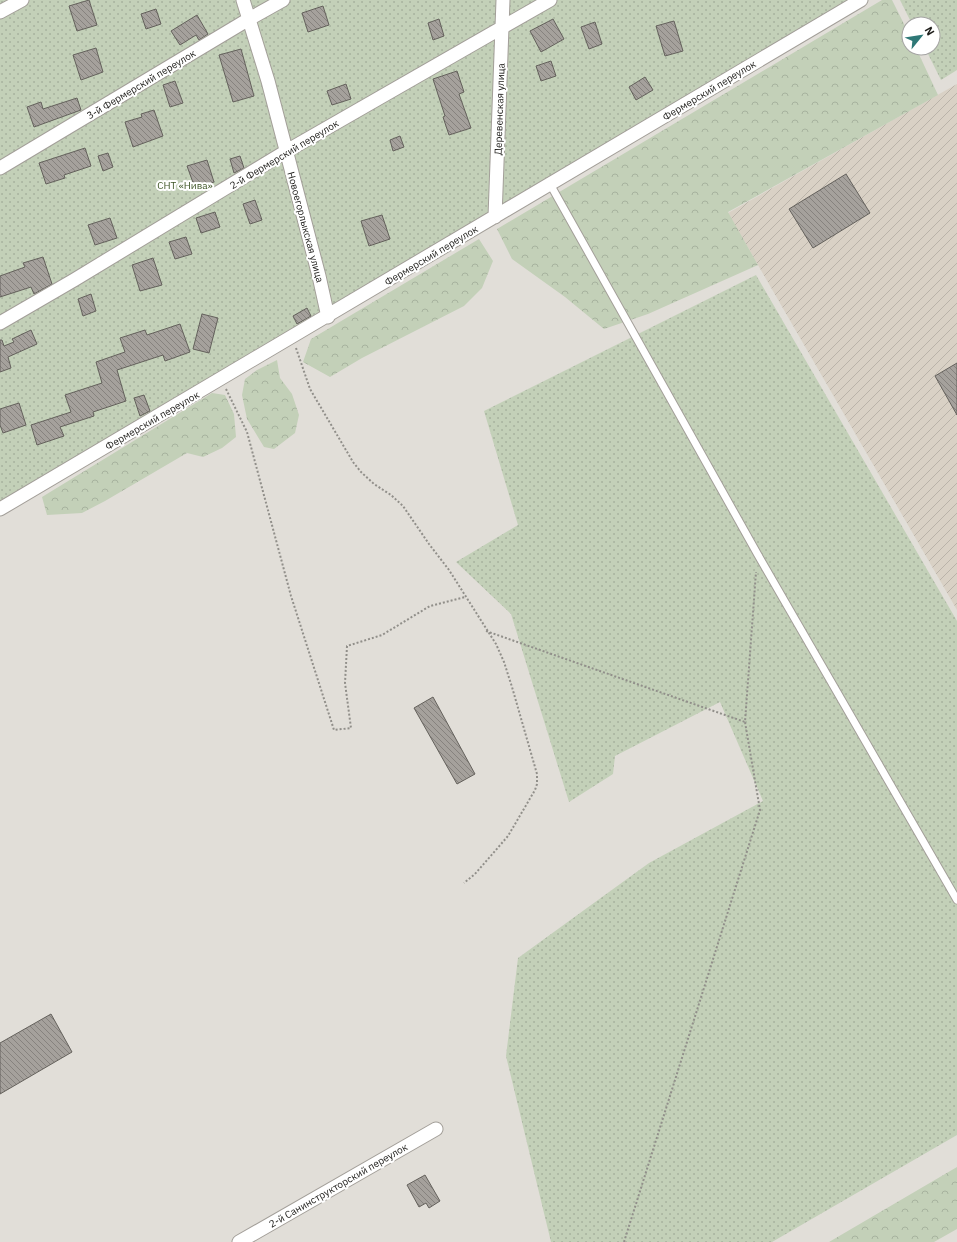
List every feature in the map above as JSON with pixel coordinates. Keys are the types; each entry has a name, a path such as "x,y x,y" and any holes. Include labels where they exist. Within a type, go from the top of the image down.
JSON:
{"street":[{"path":"0,12 22,0"},
{"name":"Новоегорлыкская улица","path":"243,0 268,81 285,152 319,276 328,317"},
{"name":"3-й Фермерский переулок","path":"0,168 283,0"},
{"name":"Деревенская улица","path":"495,217 503,0"},
{"name":"2-й Фермерский переулок","path":"0,323 74,280 285,152 502,26 550,0"},
{"name":"Фермерский переулок","path":"0,509 328,317 861,0"},
{"name":"2-й Санинструкторский переулок","path":"239,1242 436,1129"}],"lane":[{"path":"550,184 758,556 957,900"}],"path":[{"path":"292,338 310,388 353,462 374,484 404,506 429,544 449,570 465,598 488,632 504,662 510,681 537,774 537,784 531,798 508,836 475,874 464,883"},
{"path":"221,379 247,432 291,596 334,730 351,728 345,683 347,646 382,635 430,606 465,598"},
{"path":"624,1242 760,810 745,722 758,556"},
{"path":"488,632 745,722"}],"shaded area":[{"path":"957,84 957,610 728,213"}],"green space":[{"name":"СНТ «Нива»","path":"0,0 860,0 0,510"},
{"path":"882,0 892,0 901,18 901,56 920,56 938,95 728,212 758,265 648,314 604,329 565,297 512,259 497,229"},
{"path":"900,0 957,0 957,70 941,80 929,56 941,56 941,16 908,16"},
{"path":"479,239 493,261 482,288 464,306 362,358 330,377 303,362 311,339"},
{"path":"756,275 957,621 957,1135 772,1242 551,1242 506,1056 518,958 649,863 763,801 720,702 615,756 613,774 569,802 511,614 456,562 518,525 484,411"},
{"path":"277,360 280,378 292,394 299,415 295,433 274,449 264,447 247,419 242,395 245,379 257,370"},
{"path":"212,393 225,395 234,414 236,437 222,448 203,457 187,453 82,513 47,515 42,497"},
{"path":"957,1167 957,1229 934,1242 829,1242"}],"building":[{"path":"89,0 97,25 77,31 69,6"},
{"path":"323,6 329,25 308,32 302,13"},
{"path":"156,9 161,24 146,29 141,14"},
{"path":"197,15 208,34 199,40 196,35 180,45 171,31"},
{"path":"439,19 444,36 433,40 428,23"},
{"path":"553,19 564,39 541,52 530,31"},
{"path":"674,21 683,51 665,56 656,26"},
{"path":"595,22 602,44 589,49 581,27"},
{"path":"96,48 103,72 81,80 73,55"},
{"path":"241,49 254,96 233,102 219,55"},
{"path":"551,61 556,76 541,81 536,66"},
{"path":"457,71 464,92 459,94 471,128 449,135 443,117 445,116 433,79"},
{"path":"645,77 653,90 636,100 629,87"},
{"path":"175,81 183,103 170,107 163,85"},
{"path":"346,84 351,99 332,105 327,91"},
{"path":"77,98 81,110 34,127 27,107 41,102 43,109"},
{"path":"154,110 163,136 133,147 125,122 142,117 141,114"},
{"path":"400,136 404,147 393,151 390,140"},
{"path":"85,148 91,166 64,175 65,178 46,184 39,163"},
{"path":"108,153 113,167 103,171 98,156"},
{"path":"240,156 244,168 234,173 230,159"},
{"path":"207,160 214,182 195,188 187,166"},
{"path":"846,174 870,213 813,248 789,209"},
{"path":"255,200 262,220 250,224 243,204"},
{"path":"215,212 220,227 201,233 196,218"},
{"path":"382,215 390,239 369,246 361,221"},
{"path":"110,218 117,238 95,245 88,225"},
{"path":"186,237 192,254 175,259 169,242"},
{"path":"43,257 52,284 34,294 31,287 0,297 0,276 25,267 23,263"},
{"path":"153,258 162,285 140,291 132,265"},
{"path":"91,294 96,311 83,316 78,299"},
{"path":"307,308 311,316 297,324 293,316"},
{"path":"202,314 218,318 209,353 193,349"},
{"path":"180,324 190,352 165,361 163,355 117,370 126,401 93,412 94,416 60,427 64,436 37,445 31,425 71,412 65,395 102,383 96,362 125,352 120,338 145,330 147,335"},
{"path":"31,330 37,344 8,357 11,368 0,372 0,340 2,340 4,346 14,342 12,339"},
{"path":"957,363 957,415 935,376"},
{"path":"144,395 150,411 140,416 134,398"},
{"path":"19,403 26,425 3,433 0,425 0,409"},
{"path":"433,697 475,774 457,784 414,708"},
{"path":"51,1014 72,1052 0,1094 0,1043"},
{"path":"425,1175 440,1201 429,1208 426,1203 419,1207 407,1185"}]}
